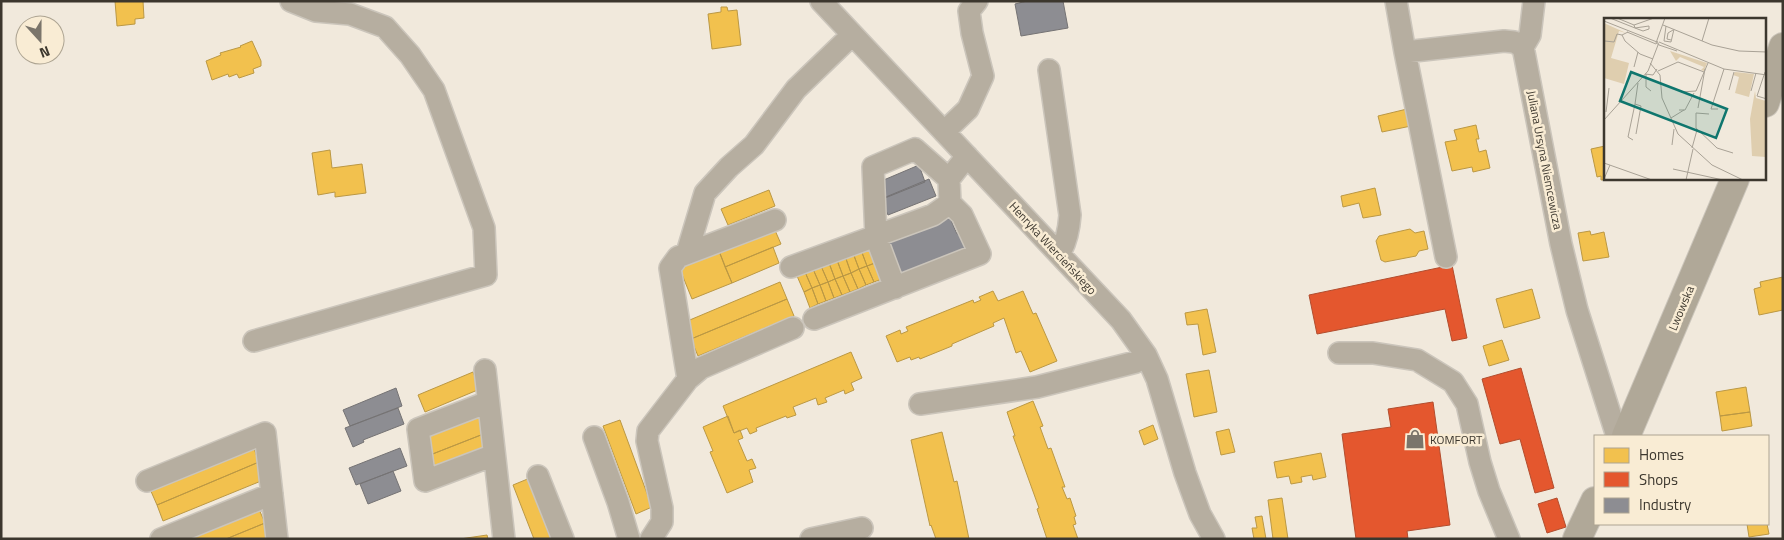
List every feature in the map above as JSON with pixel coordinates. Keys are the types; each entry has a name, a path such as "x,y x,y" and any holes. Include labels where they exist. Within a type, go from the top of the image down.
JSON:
{"main road":[{"path":"1766,100 1783,47"},
{"name":"Lwowska","path":"1626,435 1735,180"}],"street":[{"path":"254,341 486,275 484,228 434,90 410,55 385,28 351,8 316,11 292,1"},
{"name":"Henryka Wiercieńskiego","path":"821,1 1121,320 1146,355 1156,378 1188,483 1200,514 1214,539"},
{"path":"944,132 968,109 983,76 972,33 970,10 978,1"},
{"path":"1396,1 1446,257"},
{"path":"1405,52 1504,41 1514,42 1523,47 1530,35 1534,1"},
{"path":"687,254 705,193 754,145 796,89 852,35"},
{"name":"Juliana Ursyna Niemcewicza","path":"1523,47 1561,244 1577,310 1617,435"},
{"path":"1050,70 1070,215 1068,234 1059,254"},
{"path":"895,288 876,237 873,168 915,150 950,179"},
{"path":"814,319 980,254 962,215 950,203 950,179 967,156"},
{"path":"792,267 934,215 950,203"},
{"path":"688,379 670,268 678,257 776,220"},
{"path":"651,539 662,522 662,508 647,441 648,431 688,379 701,368 793,328"},
{"path":"1339,353 1373,353 1417,360 1453,382 1467,404 1480,462 1489,491 1509,539"},
{"path":"920,404 1037,387 1136,362 1146,355"},
{"path":"485,370 504,539"},
{"path":"488,402 418,429 426,481 494,455"},
{"path":"147,482 265,433 277,539"},
{"path":"594,436 629,539"},
{"path":"538,476 562,539"},
{"path":"161,539 272,494"},
{"path":"811,539 862,528"}],"building: Homes":[{"path":"115,1 143,1 144,18 135,19 135,24 117,26"},
{"path":"721,7 727,7 728,11 737,10 741,45 712,49 708,14 721,12"},
{"path":"252,41 261,61 261,66 253,69 254,73 239,78 237,74 229,77 228,74 212,80 206,61 221,55 220,53 241,47"},
{"path":"1407,109 1411,126 1382,132 1378,116"},
{"path":"1476,125 1479,139 1476,139 1479,152 1486,150 1490,168 1473,172 1472,167 1452,171 1445,142 1457,140 1454,130"},
{"path":"1604,146 1604,180 1601,180 1601,176 1597,177 1591,149"},
{"path":"330,150 332,168 362,164 366,193 335,197 335,192 318,195 312,153"},
{"path":"1375,188 1381,215 1363,218 1359,203 1343,207 1341,196"},
{"path":"769,190 775,206 728,225 721,209"},
{"path":"774,228 781,244 725,267 719,251"},
{"path":"1410,229 1415,233 1424,231 1428,249 1419,251 1416,256 1385,262 1381,260 1376,241 1379,236"},
{"path":"1590,231 1591,235 1604,232 1609,257 1583,261 1578,233"},
{"path":"773,247 779,263 732,283 725,267"},
{"path":"869,247 875,263 867,266 861,250"},
{"path":"861,250 867,266 859,269 853,253"},
{"path":"719,251 732,283 692,299 679,267"},
{"path":"853,253 859,269 851,273 845,256"},
{"path":"845,256 851,273 843,276 837,260"},
{"path":"837,260 843,276 835,279 829,263"},
{"path":"829,263 835,279 828,282 821,266"},
{"path":"875,263 882,279 874,282 867,266"},
{"path":"821,266 828,282 820,285 813,269"},
{"path":"867,266 874,282 866,285 859,269"},
{"path":"813,269 820,285 812,288 805,272"},
{"path":"859,269 866,285 858,289 851,273"},
{"path":"805,272 812,288 804,292 797,276"},
{"path":"851,273 858,289 850,292 843,276"},
{"path":"843,276 850,292 842,295 835,279"},
{"path":"1783,277 1783,310 1759,315 1754,289 1761,287 1760,282"},
{"path":"835,279 842,295 834,298 828,282"},
{"path":"780,282 787,299 691,339 685,322"},
{"path":"828,282 834,298 826,301 820,285"},
{"path":"820,285 826,301 818,304 812,288"},
{"path":"812,288 818,304 810,308 804,292"},
{"path":"1532,289 1540,318 1504,328 1496,299"},
{"path":"993,291 998,301 1023,291 1033,314 1036,313 1057,361 1030,372 1021,351 1016,353 1004,318 993,323 994,326 952,344 952,346 920,359 919,357 911,360 910,357 897,362 886,336 900,330 901,334 908,331 906,327 973,300 974,303 981,300 979,297"},
{"path":"787,299 794,316 698,356 691,339"},
{"path":"1207,309 1216,352 1203,355 1198,324 1187,325 1185,313"},
{"path":"1502,340 1509,360 1489,366 1483,346"},
{"path":"851,352 862,378 851,383 854,390 845,394 844,390 825,398 827,402 818,405 816,398 793,407 796,415 787,418 786,416 756,428 757,431 750,434 747,428 734,433 723,406"},
{"path":"1209,370 1217,412 1194,417 1186,374"},
{"path":"473,372 480,389 425,412 418,395"},
{"path":"1746,387 1750,412 1720,416 1716,392"},
{"path":"1033,401 1043,426 1040,427 1048,449 1051,448 1065,487 1062,487 1067,499 1070,498 1076,516 1074,517 1076,524 1073,525 1078,539 1047,539 1037,509 1039,508 1013,436 1015,436 1007,412"},
{"path":"1750,412 1752,426 1722,431 1720,416"},
{"path":"479,416 486,433 430,455 423,439"},
{"path":"728,416 734,433 740,430 743,438 738,440 747,461 752,459 756,468 749,470 753,482 727,493 710,452 713,451 703,427"},
{"path":"620,420 652,507 636,514 603,426"},
{"path":"1153,425 1158,439 1144,445 1139,431"},
{"path":"1229,429 1235,452 1221,455 1216,432"},
{"path":"942,432 954,482 957,481 969,539 936,539 930,526 911,440"},
{"path":"486,433 493,449 437,471 430,455"},
{"path":"253,446 259,462 157,505 150,489"},
{"path":"1321,453 1326,477 1313,480 1312,475 1301,477 1302,482 1291,484 1289,476 1277,478 1274,462"},
{"path":"259,462 266,479 163,521 157,505"},
{"path":"530,478 553,539 534,539 513,485"},
{"path":"1282,498 1288,539 1273,539 1268,500"},
{"path":"258,507 265,523 226,539 181,539"},
{"path":"1262,516 1266,539 1254,539 1252,528 1257,528 1255,517"},
{"path":"265,523 271,539 226,539"},
{"path":"1747,525 1767,525 1769,534 1749,537"},
{"path":"487,535 488,539 460,539"}],"building: Shops":[{"path":"1452,265 1467,338 1452,341 1445,309 1317,334 1309,295"},
{"path":"1521,368 1554,488 1535,493 1520,439 1500,444 1482,379"},
{"path":"1433,402 1450,525 1407,531 1408,539 1356,539 1342,434 1391,427 1388,409"},
{"path":"1557,498 1566,527 1547,533 1538,504"}],"building: Industry":[{"path":"1027,1 1063,1 1068,28 1021,36 1015,4"},
{"path":"919,165 925,182 885,198 879,182"},
{"path":"929,179 936,196 888,215 881,199"},
{"path":"950,218 957,234 965,231 971,248 900,276 887,244"},
{"path":"396,388 402,406 350,426 343,410"},
{"path":"398,408 404,424 363,440 364,442 353,447 345,428"},
{"path":"400,448 407,466 356,485 349,468"},
{"path":"393,471 401,491 368,504 360,484"}],"place":[{"name":"KOMFORT","path":"1415,439"}]}
